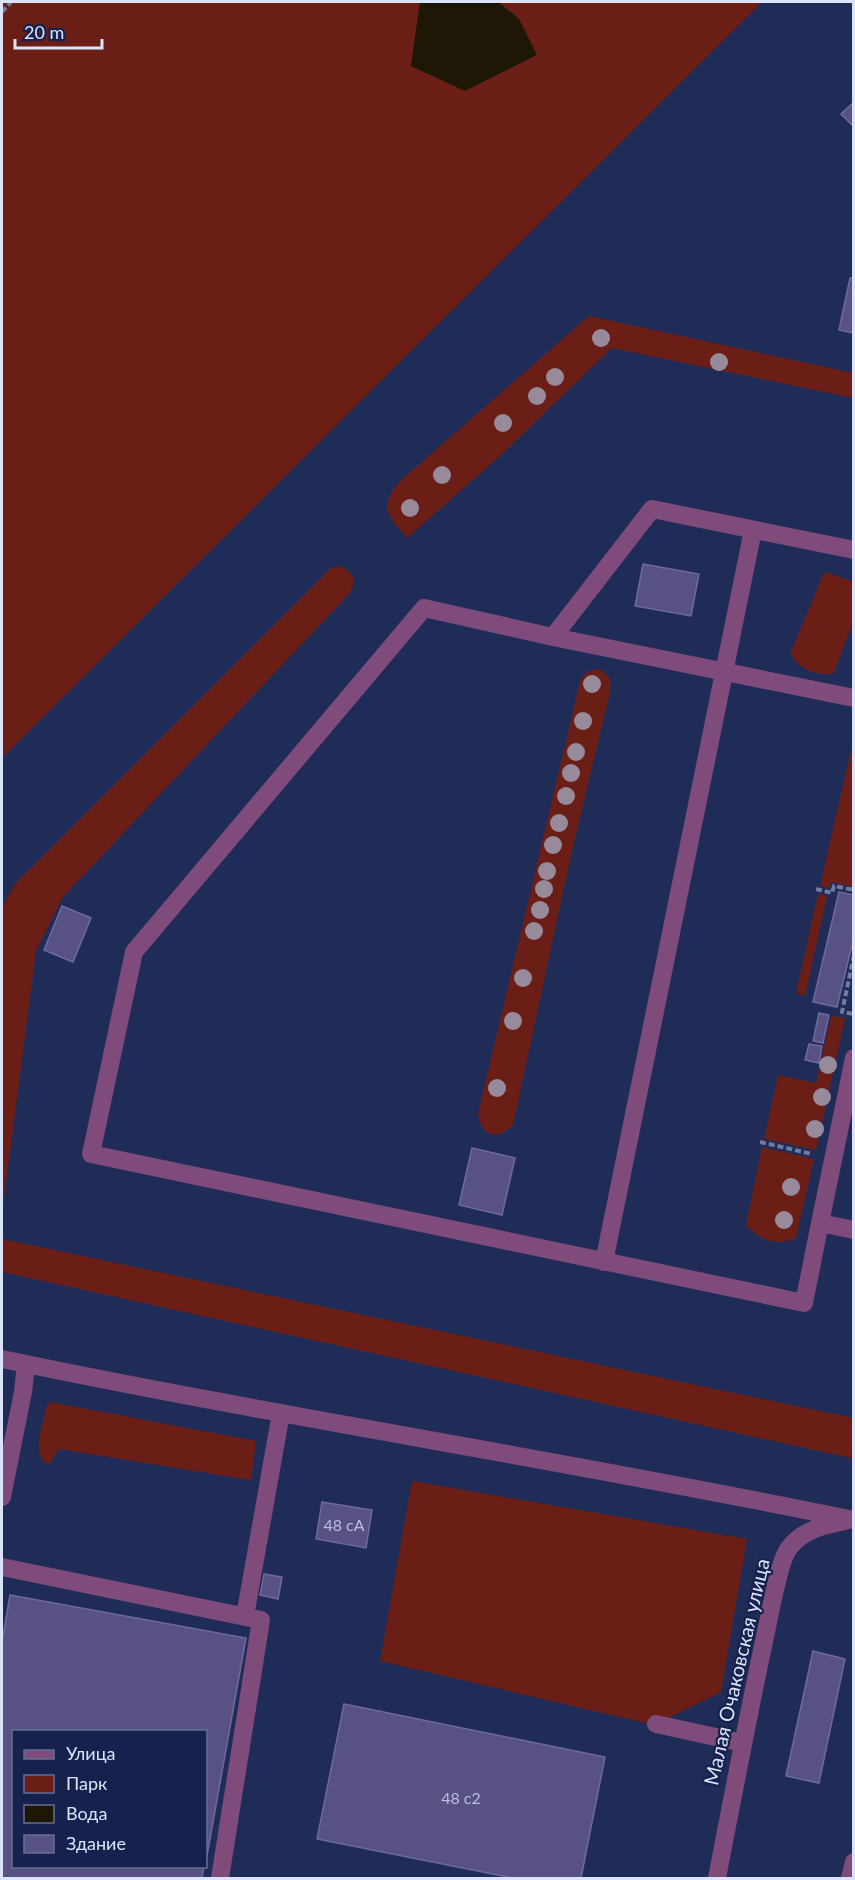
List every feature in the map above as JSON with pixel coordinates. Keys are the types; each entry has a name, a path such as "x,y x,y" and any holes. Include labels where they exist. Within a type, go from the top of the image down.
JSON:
{"street":[{"path":"553,637 652,509 854,550"},
{"path":"604,1262 753,530"},
{"path":"854,698 553,637 424,608 134,952 91,1154 804,1303 854,1058"},
{"path":"820,1223 854,1230"},
{"path":"2,1359 281,1413 751,1498 852,1519"},
{"path":"2,1497 23,1392 26,1364"},
{"path":"245,1616 281,1413"},
{"name":"Малая Очаковская улица","path":"717,1878 742,1743 777,1583 788,1548 805,1534 821,1526 852,1519"},
{"path":"2,1567 261,1620 220,1878"},
{"path":"656,1724 742,1743"},
{"path":"850,1878 853,1862"}],"path":[{"path":"2,12 11,2"},
{"path":"816,890 832,894 834,886 854,890"},
{"path":"854,955 842,1011 854,1014"},
{"path":"759,1142 833,1159"}],"green space":[{"path":"2,2 420,2 411,66 519,19 498,2 762,2 2,758"},
{"path":"589,316 853,373 853,398 612,348 500,456 407,538 390,517 387,505 400,481"},
{"path":"338,566 347,570 352,576 353,584 350,593 63,897 36,951 2,1214 2,908 15,884 330,569"},
{"path":"826,572 854,582 853,622 834,672 822,674 802,667 791,652"},
{"path":"599,669 609,678 610,692 571,855 513,1125 501,1133 491,1134 483,1128 478,1114 579,686 585,674"},
{"path":"853,742 853,887 831,882 829,888 820,886"},
{"path":"818,894 827,896 805,996 796,993"},
{"path":"831,1016 845,1018 816,1150 764,1139 778,1075 816,1083"},
{"path":"762,1147 814,1159 796,1238 789,1241 769,1241 757,1235 746,1225"},
{"path":"2,1239 853,1418 851,1458 2,1272"},
{"path":"50,1402 256,1441 251,1480 59,1449 49,1464 45,1463 41,1458 39,1444 41,1428"},
{"path":"412,1481 747,1539 721,1692 654,1725 380,1661"}],"water":[{"path":"420,2 498,2 519,19 537,55 465,91 411,66"}],"building":[{"path":"854,102 854,127 841,114"},
{"path":"850,278 854,278 854,333 839,330"},
{"path":"643,564 699,574 691,616 635,606"},
{"path":"839,892 854,895 854,937 837,1007 813,1002"},
{"path":"62,906 91,918 73,962 44,950"},
{"path":"819,1013 829,1015 823,1043 813,1041"},
{"path":"809,1044 822,1046 819,1063 805,1060"},
{"path":"472,1148 515,1158 502,1215 459,1205"},
{"path":"322,1502 372,1510 366,1548 316,1539"},
{"path":"264,1574 282,1577 278,1599 260,1595"},
{"path":"10,1595 246,1638 207,1855 207,1730 12,1730 12,1868 204,1868 202,1878 2,1878 2,1642"},
{"path":"813,1651 845,1659 819,1783 786,1776"},
{"path":"344,1704 605,1757 581,1878 512,1878 317,1839"}]}
